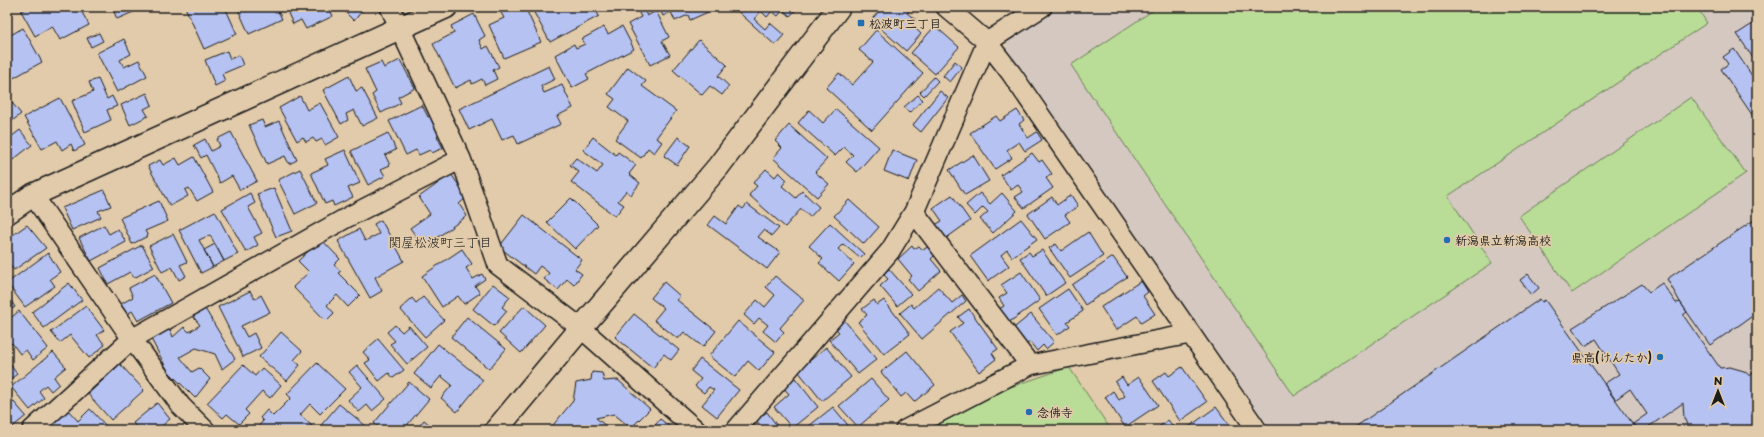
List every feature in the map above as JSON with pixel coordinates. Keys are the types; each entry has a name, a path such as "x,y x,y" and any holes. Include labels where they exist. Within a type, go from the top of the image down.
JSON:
{"street":[{"path":"390,7 461,159 498,265 581,328 696,430"},
{"path":"7,213 33,195 446,7"},
{"path":"496,430 718,167 839,7"},
{"path":"946,7 987,42 1011,73 1257,430"},
{"path":"736,430 890,251 914,212 987,42 1042,7"},
{"path":"32,430 132,340 346,218 461,159"},
{"path":"33,195 132,340 182,406 205,430"},
{"path":"914,212 1030,365"},
{"path":"905,430 1030,365 1190,334"}],"shaded area":[{"name":"新潟県立新潟高校","path":"1061,7 1757,7 1757,430 1270,430 1006,50 1007,41"}],"green space":[{"path":"1158,7 1697,7 1707,23 1448,196 1492,263 1294,396 1071,65"},
{"path":"1691,97 1746,173 1572,293 1519,216"},
{"name":"念佛寺","path":"1069,367 1111,430 926,430 990,394"}],"building":[{"path":"29,7 79,7 89,25 60,40 52,26 35,36 21,11"},
{"path":"112,7 145,7 117,19"},
{"path":"185,7 225,7 237,34 204,49"},
{"path":"237,7 276,7 282,19 249,34"},
{"path":"285,7 301,7 302,9 305,7 328,7 333,16 306,29 301,20 293,24"},
{"path":"349,7 365,7 354,21 345,12"},
{"path":"509,7 525,7 541,42 504,58 489,25 504,18 500,11"},
{"path":"531,7 594,7 599,16 550,42"},
{"path":"636,7 643,7 647,16 656,11 669,37 662,41 670,55 650,65 628,24 641,17"},
{"path":"659,7 705,7 708,12 690,20 688,15 675,21 671,12 663,16"},
{"path":"733,7 790,7 795,11 790,16 783,10 778,16 772,11 767,17 761,11 754,19 765,29 770,23 784,35 775,45"},
{"path":"883,7 913,7 907,13 916,20 912,25 921,34 906,51 871,20"},
{"path":"982,7 992,7 986,12"},
{"path":"1004,7 1016,7 1008,13"},
{"path":"474,14 485,36 479,40 483,49 488,46 499,67 493,70 497,79 485,85 482,79 472,84 471,80 455,88 433,44 454,33 451,26"},
{"path":"1757,21 1757,60 1755,61 1737,34"},
{"path":"622,26 634,49 586,74 589,79 572,88 555,55 574,44 576,48 585,44 582,39 604,27 608,34"},
{"path":"935,26 959,47 935,74 911,53"},
{"path":"23,28 42,62 8,81 7,37"},
{"path":"876,30 923,73 872,130 826,88 839,73 852,85 873,62 859,50"},
{"path":"99,33 103,41 91,47 87,38"},
{"path":"124,39 131,54 120,60 124,67 139,60 147,76 117,92 97,53"},
{"path":"699,40 727,65 718,76 729,86 722,95 710,86 702,95 673,70"},
{"path":"1734,49 1757,83 1757,122 1721,69 1728,64 1723,57"},
{"path":"227,51 230,59 239,55 243,65 222,74 225,81 215,86 205,60"},
{"path":"400,60 415,88 398,97 401,103 381,113 372,95 376,92 365,69 381,62 384,68"},
{"path":"955,61 962,67 950,82 943,76"},
{"path":"549,66 555,79 541,86 544,93 562,85 573,108 557,116 561,124 518,144 514,135 502,140 492,119 469,130 459,109"},
{"path":"628,67 646,81 642,86 676,111 656,138 662,142 654,153 648,148 641,158 615,139 628,121 609,107 615,99 608,94"},
{"path":"349,76 356,91 362,88 378,118 362,126 354,110 346,114 348,120 341,124 323,90"},
{"path":"934,77 938,81 924,96 920,92"},
{"path":"98,79 107,99 112,96 117,106 107,110 111,120 85,132 72,101 93,92 89,82"},
{"path":"940,91 948,98 921,132 913,125"},
{"path":"147,93 152,105 144,109 148,116 130,125 121,105"},
{"path":"918,95 923,100 909,113 904,107"},
{"path":"300,96 307,110 320,103 339,137 325,145 322,139 316,142 313,138 306,142 303,137 297,141 279,108"},
{"path":"60,98 85,145 74,151 71,144 62,150 57,141 42,149 24,117"},
{"path":"9,99 21,114 7,125 7,101"},
{"path":"422,105 428,117 433,115 442,133 437,136 443,148 432,153 430,150 419,155 416,150 406,155 389,121"},
{"path":"836,109 879,147 857,172 846,162 853,155 844,147 835,156 798,123 809,110 823,123"},
{"path":"1017,110 1024,120 1019,124 1028,138 1037,132 1042,140 1025,151 1019,142 1007,150 1012,158 995,169 970,133 996,116 1000,121"},
{"path":"262,120 265,127 279,121 297,160 289,164 285,156 267,164 249,125"},
{"path":"789,125 827,159 815,172 829,184 817,197 773,158 782,148 775,141"},
{"path":"20,130 32,145 9,163 7,161 7,132 11,137"},
{"path":"231,132 257,181 240,190 232,176 220,183 206,155 201,158 194,145 205,139 211,151 220,146 217,139"},
{"path":"388,133 396,150 385,155 390,165 381,169 385,176 368,185 351,151"},
{"path":"593,137 616,155 618,152 636,165 629,174 640,183 631,195 626,191 618,201 624,205 615,216 571,182 579,172 570,165 576,158 597,173 603,165 583,150"},
{"path":"678,137 690,146 677,165 664,156"},
{"path":"345,150 360,183 348,188 353,197 334,206 332,201 325,204 311,173 328,165 325,159"},
{"path":"892,150 917,160 909,181 884,171"},
{"path":"1032,153 1039,162 1042,160 1052,174 1046,178 1053,188 1024,208 1015,197 1023,192 1018,185 1011,190 1001,175"},
{"path":"973,155 989,181 965,195 949,170"},
{"path":"194,157 213,192 197,201 189,188 185,190 188,196 170,206 148,166 160,160 163,165 176,158 180,165"},
{"path":"300,169 317,203 295,214 278,180"},
{"path":"766,169 775,177 779,172 787,180 782,186 796,198 802,191 819,207 810,217 801,209 785,227 749,195 757,186 753,183"},
{"path":"451,174 467,197 459,204 467,216 424,247 410,228 430,214 419,197"},
{"path":"274,188 292,231 276,237 257,194"},
{"path":"104,190 111,206 98,211 101,217 72,230 62,208"},
{"path":"250,193 255,203 248,207 262,233 254,237 258,245 246,252 222,209"},
{"path":"980,193 990,204 1002,193 1017,211 993,233 980,219 988,212 983,207 975,215 966,205"},
{"path":"952,195 970,221 945,239 935,225 942,221 933,208"},
{"path":"1071,195 1078,206 1065,215 1070,222 1045,239 1028,214 1052,197 1057,205"},
{"path":"571,198 598,225 575,249 547,222"},
{"path":"849,200 879,227 864,244 834,216"},
{"path":"159,201 168,221 145,231 148,236 132,244 120,218"},
{"path":"747,204 779,228 772,236 764,230 758,237 780,252 767,269 708,225 715,216 726,224 739,206 743,209"},
{"path":"215,211 238,254 224,261 210,235 199,240 213,267 201,273 179,230"},
{"path":"524,215 582,260 575,269 582,274 574,285 567,279 558,290 544,279 549,273 540,266 534,274 499,247"},
{"path":"1757,218 1757,313 1710,345 1680,302 1667,279"},
{"path":"1021,219 1037,239 1012,257 1007,250 1001,255 1009,266 988,281 970,256"},
{"path":"381,220 404,261 375,277 382,291 370,298 338,241 359,229 365,241 379,234 374,224"},
{"path":"830,223 864,254 860,258 843,244 838,249 854,264 839,281 819,263 823,259 809,246"},
{"path":"27,225 46,248 14,270 7,262 7,239"},
{"path":"104,225 109,234 118,229 126,242 91,261 79,238"},
{"path":"1088,232 1103,256 1070,278 1049,248 1056,244 1061,251"},
{"path":"173,234 187,262 180,265 186,276 179,280 172,267 162,272 149,246"},
{"path":"321,239 340,259 334,265 341,271 338,273 360,295 348,307 337,295 327,305 334,313 326,321 293,287 309,272 298,261"},
{"path":"215,244 224,261 213,267 204,250"},
{"path":"142,245 154,267 134,278 130,272 108,284 100,268"},
{"path":"912,246 914,249 919,246 923,250 929,246 936,254 931,259 941,271 918,291 908,279 912,276 898,259"},
{"path":"462,249 472,264 466,268 473,279 482,274 485,279 475,286 480,293 464,304 458,296 442,307 422,276"},
{"path":"1042,250 1065,283 1046,296 1020,258 1029,252 1032,256"},
{"path":"48,253 60,272 50,279 55,286 25,307 7,283"},
{"path":"1113,257 1127,277 1085,305 1072,285"},
{"path":"889,269 911,294 897,306 880,286 888,279 883,274"},
{"path":"1021,272 1040,300 1008,323 999,309 1004,306 999,298 1007,293 1001,285"},
{"path":"155,274 171,303 138,321 132,311 127,314 121,304 133,297 129,288"},
{"path":"1528,274 1539,288 1531,295 1520,280"},
{"path":"775,276 804,300 780,328 784,332 776,342 763,331 768,325 759,318 754,324 744,315 757,300 765,307 775,295 766,287"},
{"path":"1141,281 1148,292 1143,296 1155,314 1141,323 1137,316 1116,330 1101,307"},
{"path":"664,282 680,296 677,300 716,331 703,347 684,332 678,339 654,320 664,308 651,298"},
{"path":"69,283 82,300 44,328 32,312"},
{"name":"県高(けんたか)","path":"1662,283 1676,303 1680,302 1687,312 1683,315 1720,368 1730,367 1744,371 1750,376 1754,372 1757,377 1757,430 1692,430 1688,427 1684,418 1683,403 1644,430 1637,430 1633,424 1647,414 1630,389 1615,400 1604,384 1619,374 1596,339 1585,346 1572,328 1642,284 1649,292"},
{"path":"493,284 510,297 502,307 507,311 494,326 473,309"},
{"path":"938,287 952,303 962,295 966,301 922,339 900,313 911,304 914,308"},
{"path":"1068,289 1083,311 1067,322 1070,326 1057,335 1039,309"},
{"path":"250,291 255,299 261,295 270,312 241,326 247,337 254,333 261,348 243,357 218,307"},
{"path":"7,295 15,307 7,312"},
{"path":"423,297 444,320 425,337 400,309 412,298 416,303"},
{"path":"1540,299 1542,302 1545,300 1637,430 1351,430"},
{"path":"874,300 877,305 884,300 910,334 884,354 858,322 867,315 862,309"},
{"path":"86,306 104,330 97,335 105,345 89,358 70,335 60,343 51,332"},
{"path":"524,306 545,325 521,353 499,333"},
{"path":"204,307 235,359 222,369 215,354 196,348 180,357 192,372 199,368 210,379 195,398 168,371 151,339 170,329 173,337 184,327 189,332 200,325 191,314"},
{"path":"969,309 998,349 992,353 996,359 979,372 950,332 963,323 958,317"},
{"path":"19,311 48,348 33,360 26,350 20,354 12,343 7,347 7,321"},
{"path":"634,314 679,350 671,360 664,354 653,368 615,337"},
{"path":"1031,314 1054,342 1046,349 1043,345 1037,351 1030,342 1023,347 1010,331"},
{"path":"467,317 506,349 489,369 451,337"},
{"path":"844,320 877,359 858,374 829,340 839,332 835,328"},
{"path":"738,321 775,352 759,371 748,361 735,377 709,356"},
{"path":"395,325 402,332 409,326 427,347 407,364 390,344 395,341 387,332"},
{"path":"281,332 302,351 294,360 300,365 287,381 259,357"},
{"path":"378,339 404,370 393,378 389,373 379,381 365,363 370,360 363,352"},
{"path":"438,344 483,380 457,412 441,398 452,385 441,376 431,388 414,374"},
{"path":"826,347 851,377 822,401 798,371"},
{"path":"907,351 935,385 914,402 906,393 901,397 881,372"},
{"path":"53,352 66,367 54,377 59,384 51,391 46,385 39,391 44,398 30,410 11,387"},
{"path":"700,359 739,390 717,417 702,405 714,390 709,387 704,393 695,386 701,379 691,371"},
{"path":"7,360 17,374 7,382"},
{"path":"317,363 345,389 320,414 310,404 300,415 312,426 308,430 256,429 263,421 260,418 267,410 273,416 291,398 287,394"},
{"path":"120,364 144,390 111,420 88,394"},
{"path":"243,365 255,376 262,368 281,385 270,398 262,391 245,410 249,414 239,424 227,414 223,418 207,403"},
{"path":"357,365 386,399 372,411 367,405 359,412 348,400 362,387 349,372"},
{"path":"1182,367 1207,402 1180,421 1153,381 1166,372 1169,376"},
{"path":"592,372 602,373 604,381 618,380 650,409 631,428 614,414 596,418 611,430 549,430 573,401 576,383 591,380"},
{"path":"1122,377 1127,385 1139,377 1158,405 1125,427 1105,397 1113,391 1119,400 1125,396 1115,382"},
{"path":"795,378 818,407 792,428 774,407 789,394 783,387"},
{"path":"871,379 889,400 858,427 839,406"},
{"path":"409,382 429,399 403,430 381,430 374,423"},
{"path":"7,394 26,416 9,430 7,430"},
{"path":"157,403 170,419 157,430 139,430 133,423"},
{"path":"339,404 366,426 362,430 317,430"},
{"path":"833,407 852,430 804,430"},
{"path":"1216,407 1233,430 1186,429"},
{"path":"67,409 78,421 90,409 110,430 45,430"},
{"path":"767,412 780,430 757,430 761,426 756,420"},
{"path":"660,419 674,430 641,430 646,424 652,429"},
{"path":"424,420 436,430 416,430"},
{"path":"1168,420 1176,430 1155,430"}],"place":[{"name":"松波町三丁目","path":"861,23"},
{"name":"新潟県立新潟高校","path":"1447,240"},
{"name":"県高(けんたか)","path":"1660,357"},
{"name":"念佛寺","path":"1029,412"}],"district":[{"name":"関屋松波町三丁目","path":"440,241"}]}
